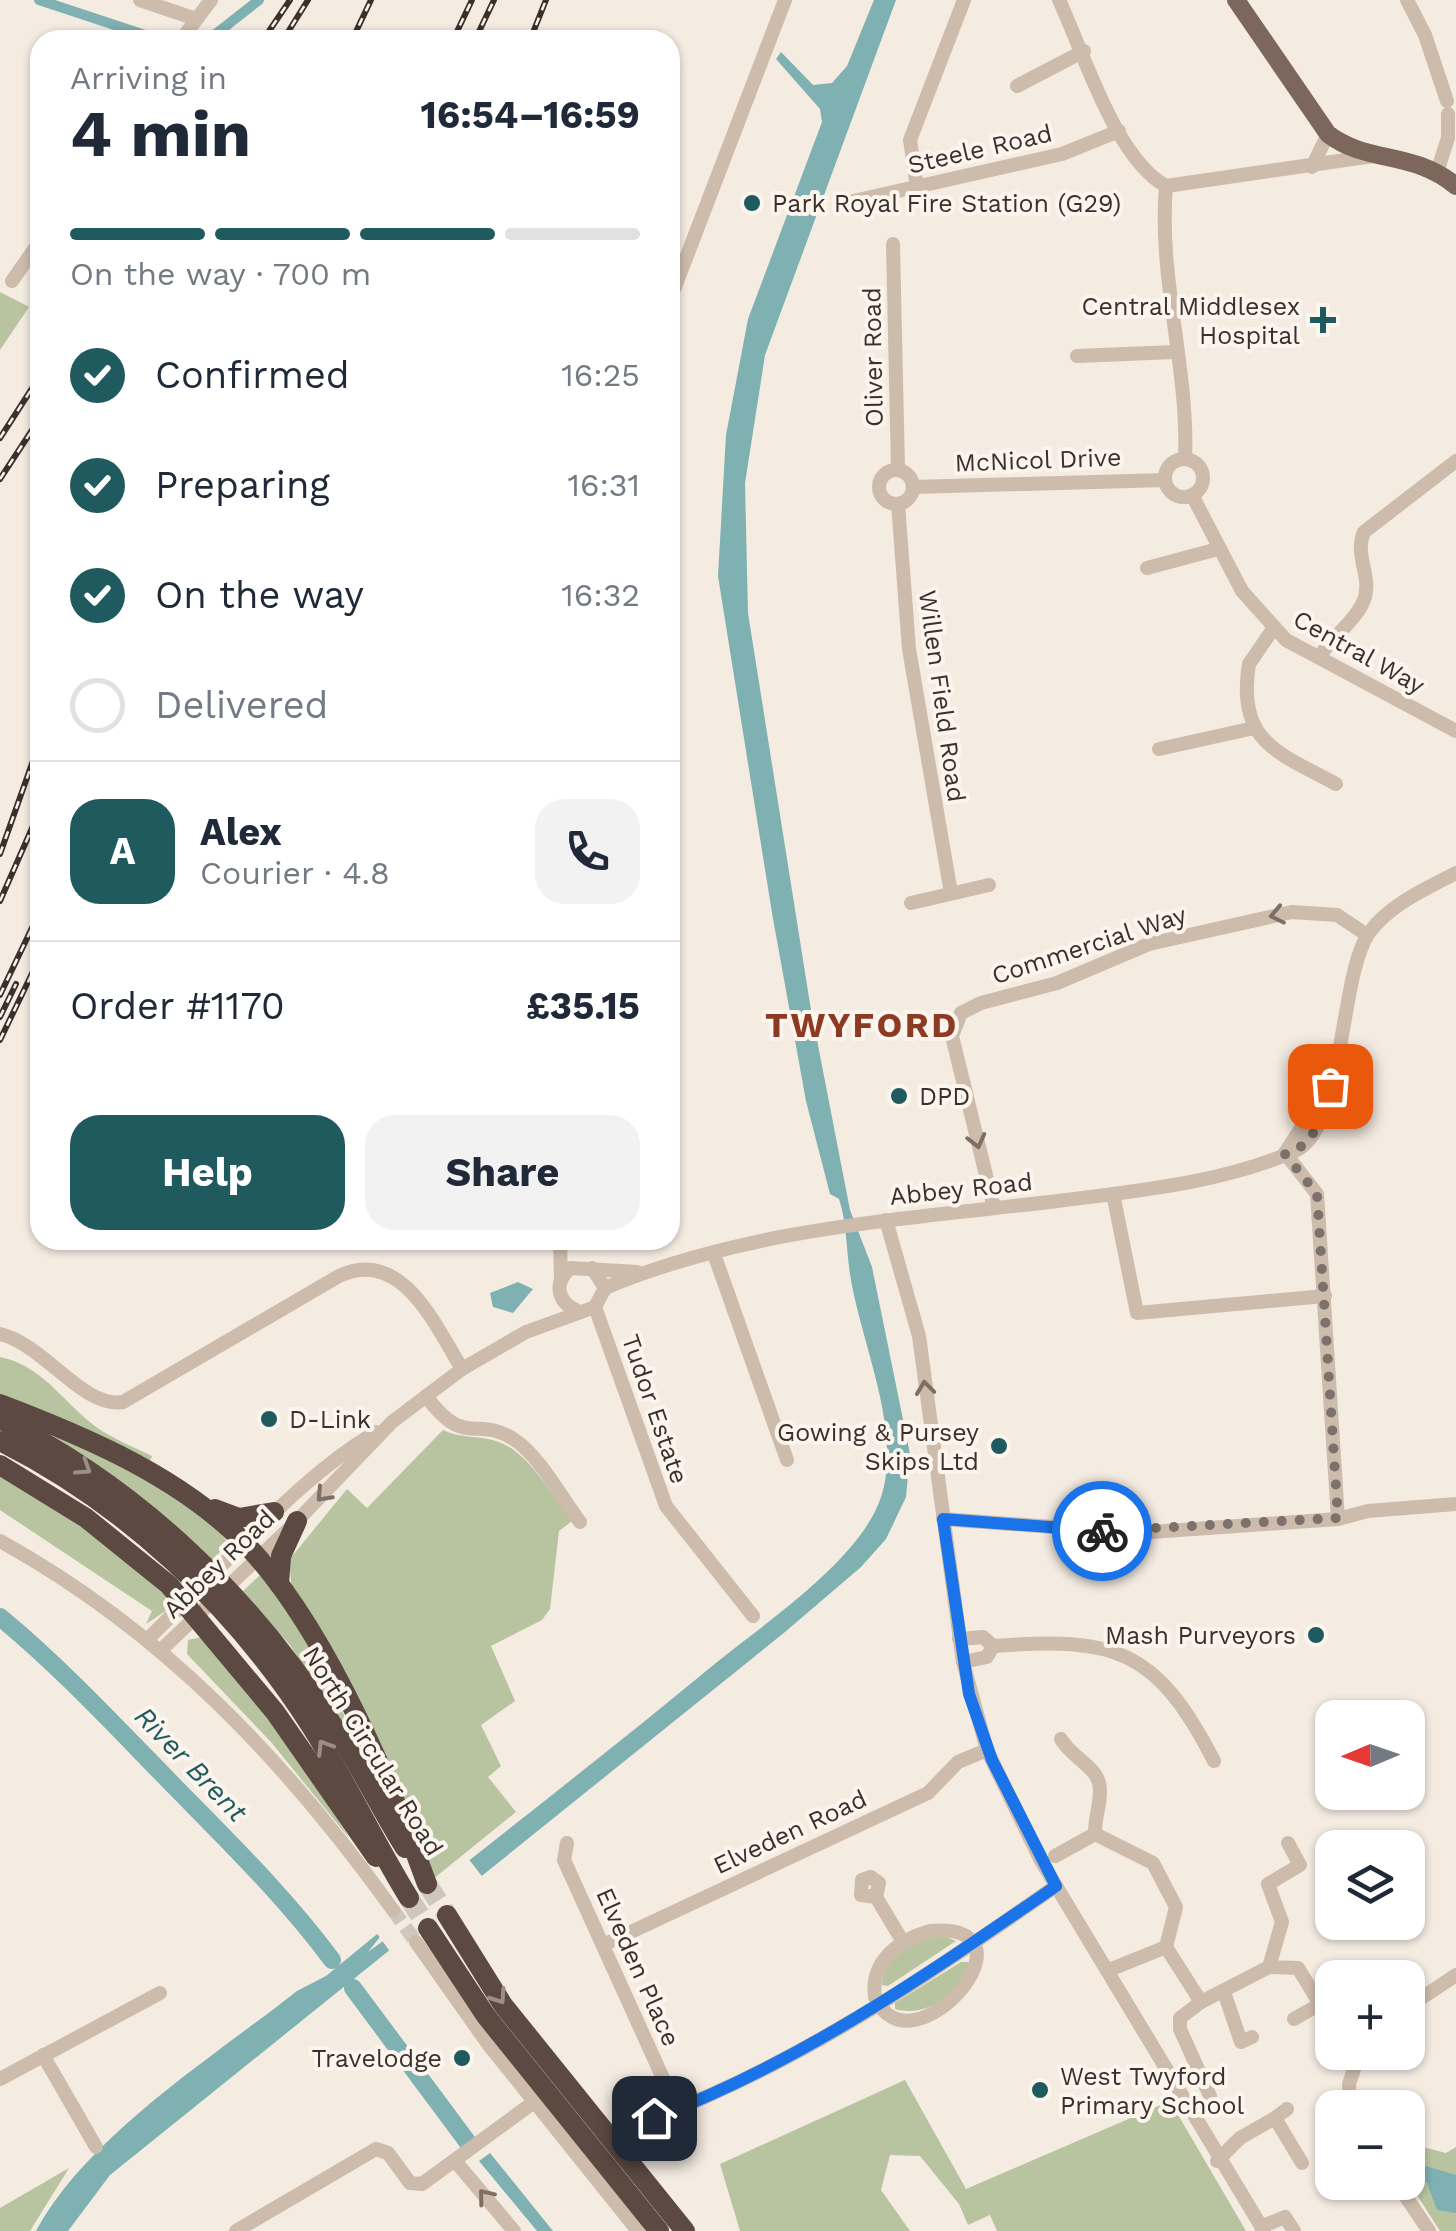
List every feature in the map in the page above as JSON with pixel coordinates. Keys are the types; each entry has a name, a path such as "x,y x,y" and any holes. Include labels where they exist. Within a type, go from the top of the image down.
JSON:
{"highway":[{"path":"0,1404 126,1460 195,1501 235,1518 274,1512"},
{"name":"North Circular Road","path":"0,1419 45,1442 132,1502 189,1550 252,1616 338,1731 427,1884 402,1816 350,1704 279,1584"},
{"name":"North Circular Road","path":"0,1440 94,1497 148,1540 222,1610 308,1722 403,1900"},
{"path":"0,1464 115,1538 196,1605 276,1712 403,1900"},
{"path":"195,1501 279,1584"},
{"path":"279,1584 280,1556 298,1521"},
{"path":"446,1915 503,2005 685,2231"},
{"path":"422,1935 658,2231"}],"main road":[{"path":"1236,0 1328,134 1350,147 1418,162 1456,186"}],"street":[{"path":"140,0 204,9 188,30"},
{"path":"680,274 786,0"},
{"path":"917,187 910,140 964,0"},
{"path":"1059,0 1136,162 1166,186 1383,154"},
{"path":"1407,0 1449,99 1448,138 1437,172"},
{"path":"1017,86 1084,52"},
{"name":"Steele Road","path":"849,202 1062,154 1119,131"},
{"path":"1312,167 1328,134"},
{"path":"1166,186 1164,252 1174,352 1185,409 1186,460 1201,473 1200,487 1192,496 1176,496 1164,480 1170,465 1186,460"},
{"name":"Oliver Road","path":"893,244 898,470"},
{"path":"12,281 30,255"},
{"path":"1077,356 1174,352"},
{"path":"1320,656 1364,600 1366,582 1359,546 1364,532 1456,461"},
{"path":"898,470 910,477 913,487 910,496 898,504 883,498 879,487 887,472 898,470"},
{"name":"McNicol Drive","path":"913,487 1164,480"},
{"name":"Central Way","path":"1192,496 1242,591 1274,630 1294,646 1320,656 1456,731"},
{"name":"Willen Field Road","path":"898,504 909,649 950,893"},
{"path":"1147,568 1218,549"},
{"path":"1274,630 1249,664 1254,728 1266,746 1336,784"},
{"path":"1160,749 1254,728"},
{"path":"1368,935 1408,899 1456,872"},
{"path":"911,903 989,886"},
{"name":"Commercial Way","path":"994,1208 952,1036 961,1013 980,1003 1057,983 1149,944 1292,912 1337,915 1368,935"},
{"name":"Abbey Road","path":"605,1288 643,1272 838,1226 1113,1194 1228,1173 1296,1151 1313,1134 1330,1086 1368,935"},
{"path":"1285,1154 1317,1194 1339,1476 1338,1518"},
{"path":"1113,1194 1138,1313 1325,1296"},
{"path":"886,1220 916,1325 963,1662 988,1750 1056,1886 1109,1970 1218,2161 1262,2229 1284,2216 1294,2231"},
{"path":"561,1250 560,1285 566,1305 576,1310 595,1307 605,1288 589,1267 568,1250"},
{"path":"714,1254 787,1460"},
{"path":"560,1285 571,1268 589,1267"},
{"name":"Abbey Road","path":"589,1267 643,1272"},
{"path":"0,1334 22,1340 108,1404 123,1402 326,1284 360,1269 387,1273 412,1290 462,1369"},
{"name":"Abbey Road","path":"540,1324 560,1285"},
{"name":"Tudor Estate","path":"595,1307 666,1506 753,1616"},
{"name":"Abbey Road","path":"247,1554 274,1512 332,1461 462,1369 540,1324 576,1310"},
{"path":"426,1396 450,1424 502,1433 518,1442 580,1522"},
{"name":"Abbey Road","path":"161,1650 196,1605 247,1554 298,1521 392,1422"},
{"path":"1339,1476 1347,1497 1368,1511"},
{"path":"943,1519 1137,1532 1338,1518 1368,1511 1456,1504"},
{"path":"0,1541 57,1574 161,1650 235,1716 403,1900"},
{"name":"Abbey Road","path":"148,1639 196,1605"},
{"path":"960,1639 982,1637 993,1646 1061,1641 1122,1653 1173,1691 1214,1761"},
{"path":"963,1662 986,1657 993,1646"},
{"path":"1061,1739 1078,1762 1094,1772 1100,1786 1095,1834"},
{"name":"Elveden Road","path":"604,1945 928,1792 958,1762 988,1750"},
{"path":"1055,1856 1095,1834"},
{"path":"1095,1834 1154,1863 1176,1906 1166,1947 1201,2002"},
{"path":"1269,1968 1282,1922 1262,1887 1300,1866 1288,1843"},
{"name":"Elveden Place","path":"566,1844 564,1860 678,2109"},
{"path":"654,2118 754,2077 879,2005 1056,1886"},
{"path":"876,1896 902,1942"},
{"path":"942,1930 962,1934 973,1945 977,1954 974,1974 960,1995 942,2008 901,2018 879,2005 874,1989 877,1972 902,1942 942,1930"},
{"path":"422,1935 534,2102 638,2231"},
{"path":"1109,1970 1166,1947"},
{"path":"1210,2096 1180,2028 1180,2018 1201,2002 1269,1968 1298,1968 1324,2002 1294,2019"},
{"path":"1425,1996 1456,1975"},
{"path":"1224,1992 1241,2042 1252,2037"},
{"path":"0,2079 160,1993"},
{"path":"43,2055 96,2147"},
{"path":"236,2231 376,2149 388,2153 404,2178 415,2184 430,2181 534,2102"},
{"path":"1218,2161 1240,2138 1281,2114 1302,2163"},
{"path":"456,2162 514,2231"},
{"path":"1408,2200 1429,2231"}],"green space":[{"path":"0,292 29,307 0,350"},
{"path":"0,1357 32,1370 95,1426 152,1456 150,1461 0,1395"},
{"path":"443,1430 508,1446 529,1464 572,1521 559,1531 550,1609 542,1620 491,1646 515,1701 481,1725 501,1766 488,1777 516,1812 427,1884 293,1602 289,1560 347,1489 367,1508"},
{"path":"56,1434 176,1496 216,1528 228,1544 212,1560 120,1481 54,1438"},
{"path":"0,1470 106,1543 165,1595 167,1610 146,1624 152,1611 0,1510"},
{"path":"260,1575 286,1608 318,1662 346,1719 341,1722 290,1645 242,1592"},
{"path":"202,1637 285,1733 349,1838 271,1742 187,1654 188,1640"},
{"path":"941,1935 956,1941 888,1986 882,1985 894,1957 911,1945"},
{"path":"961,1962 969,1962 967,1974 942,2001 919,2010 895,2009 895,2003"},
{"path":"905,2080 966,2189 1170,2101 1246,2231 997,2231 990,2215 968,2225 959,2204 920,2156 890,2155 881,2190 910,2231 740,2231 720,2164"},
{"path":"1456,2147 1456,2231 1440,2231 1420,2200 1425,2200 1425,2148 1446,2153"},
{"path":"69,2168 30,2231 0,2231 0,2208"}],"water":[{"path":"874,0 896,0 765,355 745,483 748,613 810,1004 850,1210 872,1267 910,1454 906,1497 886,1539 861,1567 785,1632 110,2175 68,2231 36,2231 58,2196 86,2163 154,2100 297,1991 326,1976 808,1590 853,1545 881,1497 887,1443 878,1386 855,1300 842,1208 839,1199 830,1194 806,1101 718,576 726,435 748,319 822,122 820,109 776,59 781,52 813,85 832,83 847,66","holes":["466,1871 471,1877 368,1952 380,1937"]},
{"path":"518,1282 533,1289 513,1313 493,1307 490,1293"},
{"path":"490,2153 553,2231 537,2231 479,2161"},
{"path":"1425,2166 1456,2175 1456,2213 1437,2210"}],"pier":[{"path":"467,1857 485,1880 391,1953 373,1928"}],"waterway":[{"path":"39,0 130,30"},
{"path":"221,30 259,0"},
{"name":"River Brent","path":"0,1617 69,1679 238,1851 332,1960"},
{"name":"River Brent","path":"353,1988 469,2144"}],"tunnel":[{"path":"427,1884 447,1915"},
{"path":"409,1898 428,1928"},
{"path":"393,1910 416,1942"}],"railway":[{"path":"270,30 290,0"},
{"path":"289,30 308,0"},
{"path":"357,30 371,0"},
{"path":"458,30 472,0"},
{"path":"480,30 494,0"},
{"path":"534,30 546,0"},
{"path":"0,438 30,392"},
{"path":"0,479 30,433"},
{"path":"0,854 30,769"},
{"path":"0,901 30,833"},
{"path":"0,995 30,932"},
{"path":"0,1040 30,978"},
{"path":"0,1017 16,984"}],"way so far":[{"path":"1102,1531 1338,1518 1339,1476 1317,1194 1313,1184 1285,1154 1296,1151 1313,1134 1330,1086"}],"place":[{"name":"Park Royal Fire Station (G29)","path":"752,203"},
{"name":"Central Middlesex Hospital","path":"1323,320"},
{"name":"DPD","path":"899,1096"},
{"name":"D-Link","path":"269,1419"},
{"name":"Gowing & Pursey Skips Ltd","path":"999,1446"},
{"name":"Mash Purveyors","path":"1316,1635"},
{"name":"Travelodge","path":"462,2058"},
{"name":"West Twyford Primary School","path":"1040,2090"}],"district":[{"name":"TWYFORD","path":"862,1025"}],"route":[{"path":"654,2118 754,2077 879,2005 1056,1886 992,1760 969,1694 943,1519 1102,1531"}]}
